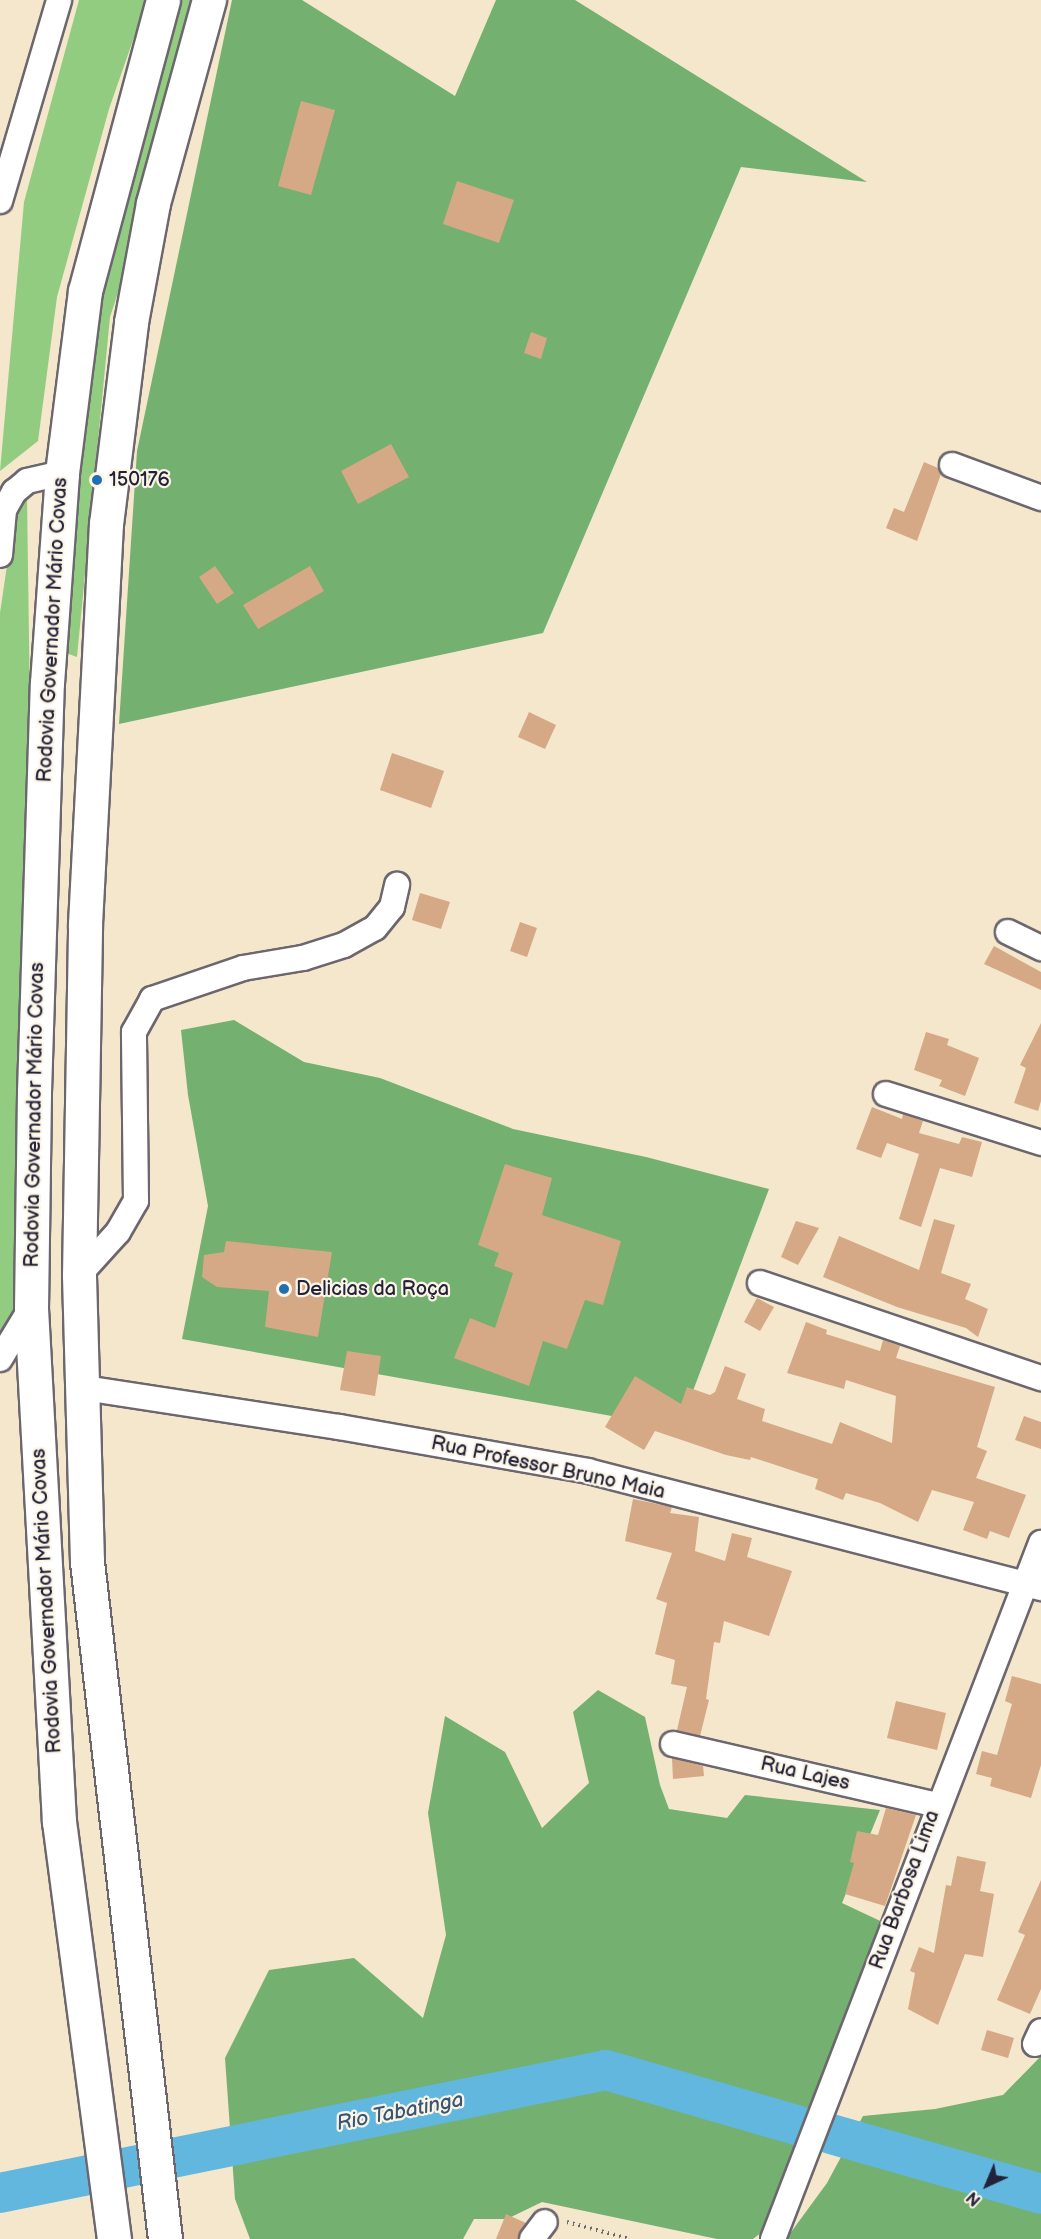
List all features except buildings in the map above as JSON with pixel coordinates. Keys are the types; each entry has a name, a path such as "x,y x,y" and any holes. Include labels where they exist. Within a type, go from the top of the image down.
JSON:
{"highway":[{"name":"Rodovia Governador Mário Covas","path":"113,2234 59,1822 31,1308 46,694 62,473 86,291 163,0"},
{"path":"164,2230 87,1562 84,1388 79,1275 85,924 106,524 131,322 153,203 210,0"}],"street":[{"path":"1,191 57,1"},
{"path":"952,465 1041,498"},
{"path":"0,555 4,510 14,492 27,481 62,473"},
{"path":"79,1275 118,1232 136,1201 134,1032 152,999 243,968 303,958 344,945 375,928 392,907 398,885"},
{"path":"1008,932 1041,948"},
{"path":"886,1094 1041,1143"},
{"path":"760,1283 1041,1378"},
{"path":"0,1359 31,1308"},
{"name":"Rua Professor Bruno Maia","path":"84,1388 339,1427 588,1471 1033,1585"},
{"name":"Rua Barbosa Lima","path":"773,2239 937,1805 1033,1585 1041,1542"},
{"name":"Rua Lajes","path":"673,1744 937,1805"}],"path":[{"path":"538,2231 556,2219 630,2239"}],"green space":[{"path":"79,0 147,0 109,109 57,297 38,441 0,471 24,202"},
{"path":"167,0 215,0 110,317 77,657 36,642 82,310"},
{"path":"232,0 302,0 455,96 496,0 575,0 867,182 741,167 543,633 119,724 137,451"},
{"path":"27,497 35,1065 31,1308 0,1360 0,613 15,511"},
{"path":"234,1020 304,1062 380,1078 513,1129 646,1157 769,1189 679,1428 182,1339 208,1206 188,1095 181,1030"},
{"path":"598,1690 645,1717 660,1785 669,1809 727,1818 745,1795 880,1810 842,1903 893,1927 781,2217 753,2239 717,2239 542,2202 507,2219 474,2219 463,2239 250,2239 235,2199 225,2058 269,1970 354,1958 423,2018 446,1935 428,1813 445,1716 505,1752 542,1828 589,1783 573,1712"},
{"path":"1041,2056 1041,2239 786,2239 827,2183 863,2116 935,2109 1003,2095"}],"waterway":[{"name":"Rio Tabatinga","path":"0,2193 606,2070 797,2125"},
{"name":"Rio Tabatinga","path":"831,2134 1041,2194"}],"place":[{"name":"150176","path":"97,480"},
{"name":"Delicias da Roça","path":"284,1289"}]}
